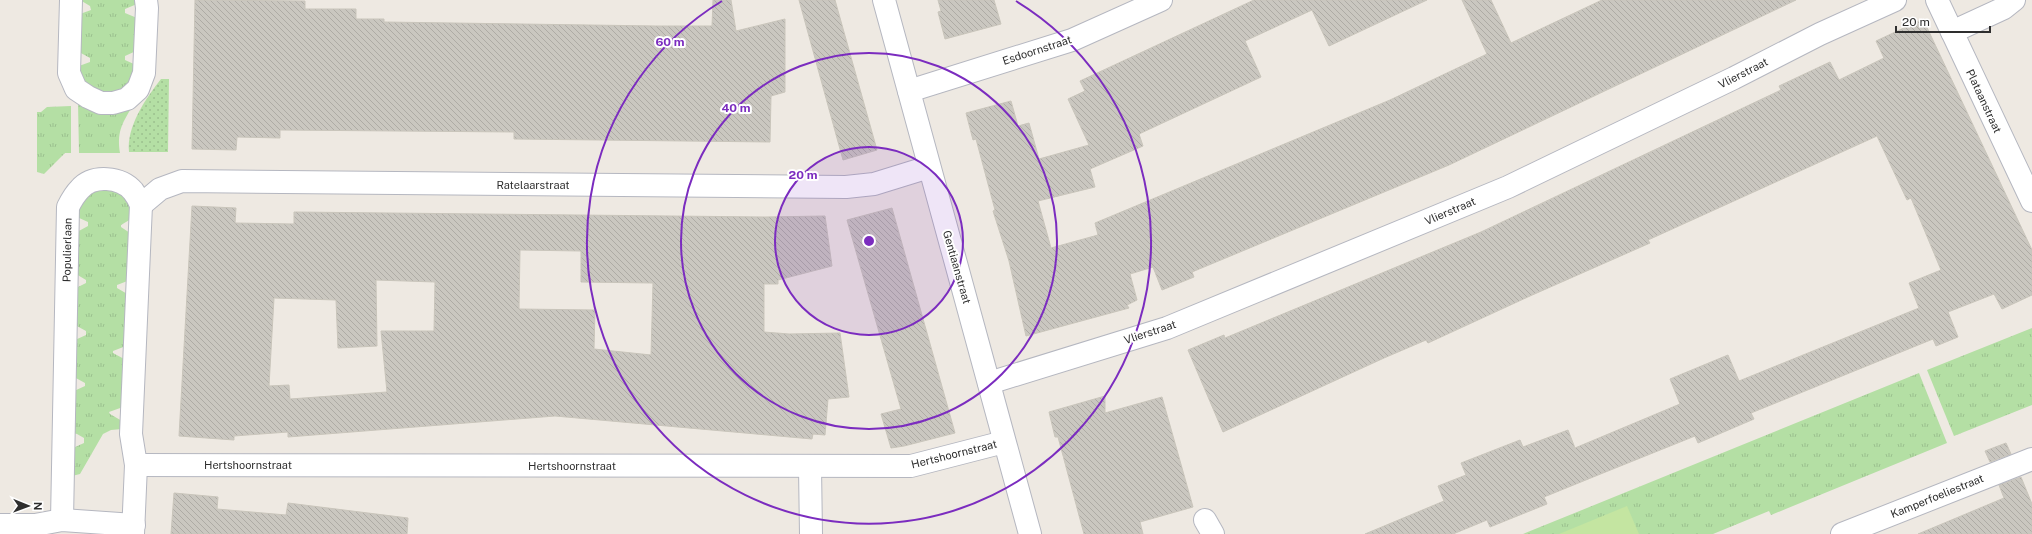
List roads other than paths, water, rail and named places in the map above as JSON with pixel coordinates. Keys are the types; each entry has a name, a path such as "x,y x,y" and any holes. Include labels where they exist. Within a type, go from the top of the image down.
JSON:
{"street":[{"path":"71,0 69,73 76,89 88,98 101,103 113,103 127,99 138,89 144,73 147,8 146,0"},
{"name":"Gentiaanstraat","path":"884,0 1030,534"},
{"name":"Esdoornstraat","path":"909,91 1072,40 1161,0"},
{"name":"Vlierstraat","path":"989,383 1167,328 1508,187 1734,78 1820,34 1895,0"},
{"name":"Plataanstraat","path":"1937,0 2032,201"},
{"path":"1952,32 2004,8 2014,0"},
{"name":"Ratelaarstraat","path":"141,205 160,189 182,181 846,187 874,184 929,167"},
{"name":"Populierlaan","path":"62,520 68,207 80,188 92,180 106,179 120,182 133,190 141,205"},
{"path":"0,525 35,525 62,520 133,529 136,465 131,434 141,205"},
{"name":"Hertshoornstraat","path":"136,465 911,466 1004,442"},
{"name":"Kamperfoeliestraat","path":"1842,534 2032,458"},
{"path":"810,467 811,534"}]}
